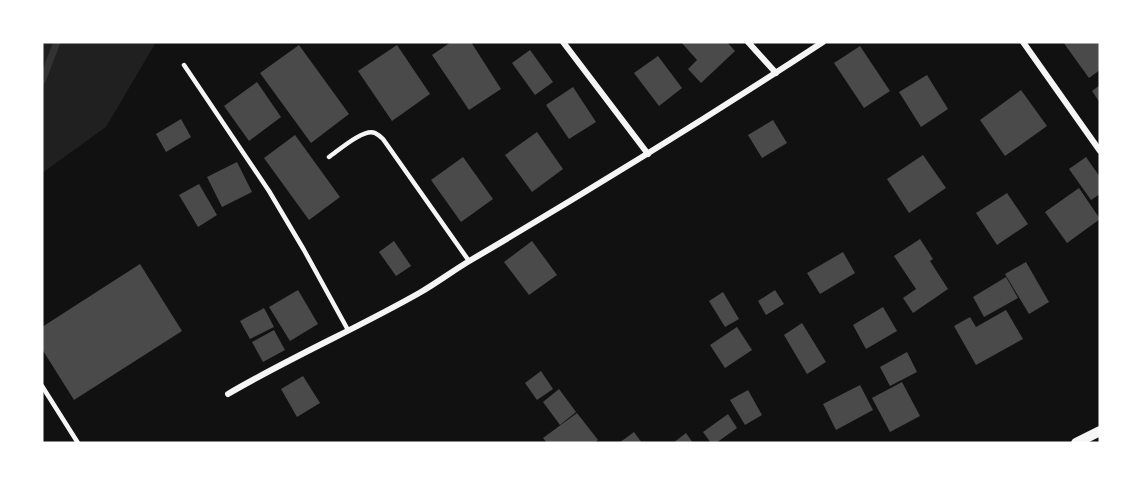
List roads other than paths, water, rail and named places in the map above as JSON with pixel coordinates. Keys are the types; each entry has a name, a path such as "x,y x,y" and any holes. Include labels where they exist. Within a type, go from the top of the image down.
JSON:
{"street":[{"path":"563,42 648,154"},
{"path":"748,42 776,73"},
{"path":"228,394 422,292 469,261 529,228 648,154 823,42"},
{"path":"1023,42 1100,151"},
{"path":"1077,443 1100,431"}],"lane":[{"path":"184,65 269,190 348,330"},
{"path":"329,157 362,135 376,133 383,139 469,261"},
{"path":"42,386 78,443"}],"waterway":[{"path":"42,81 57,42"}]}
